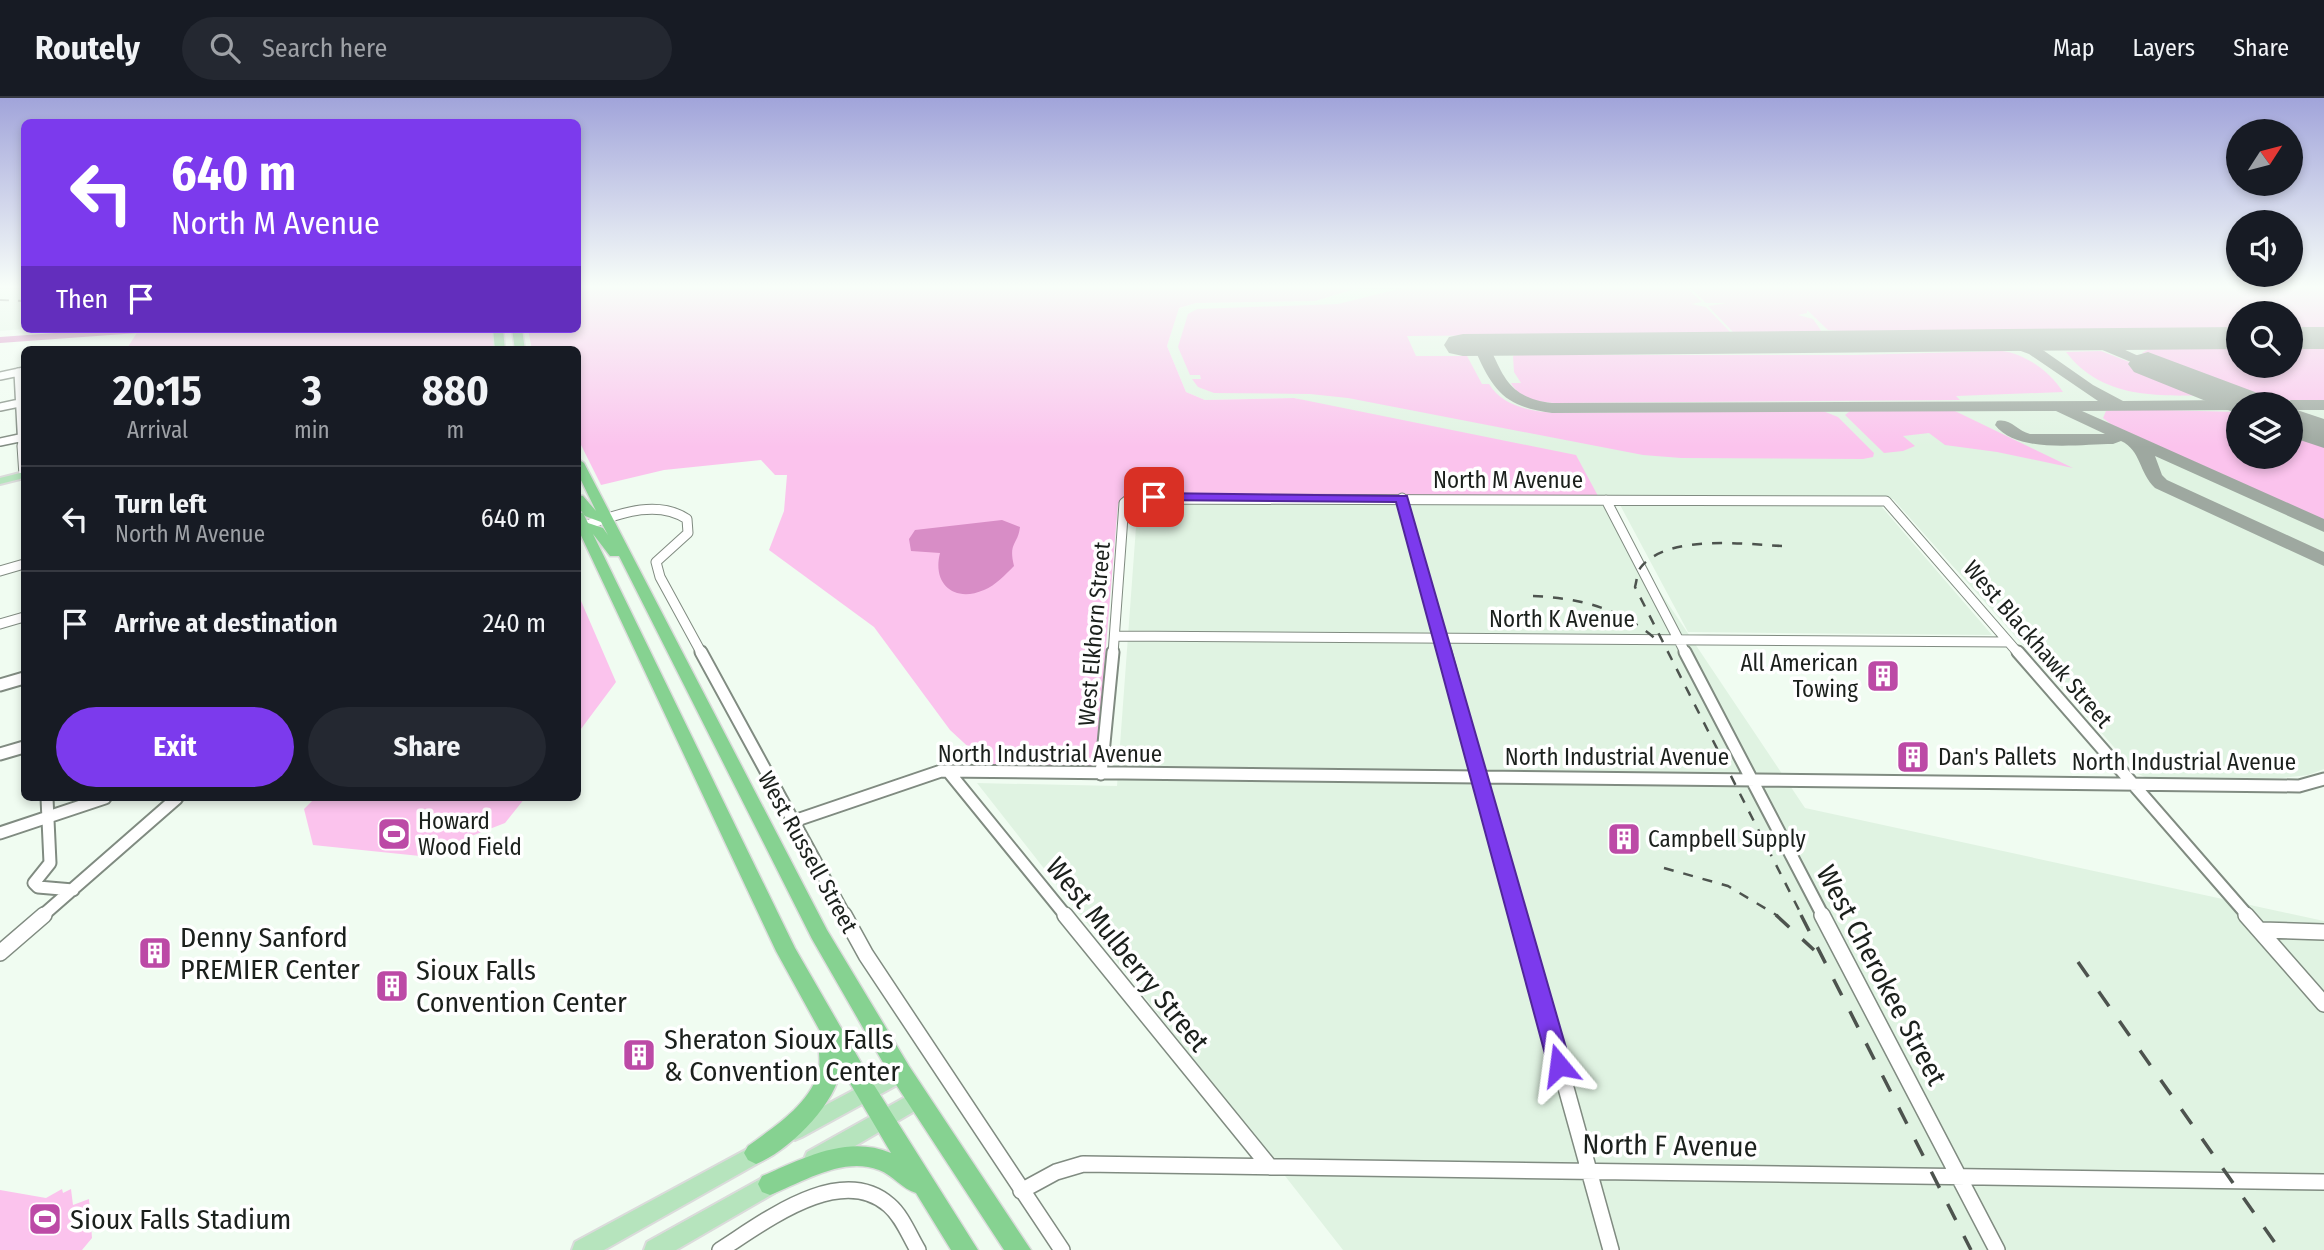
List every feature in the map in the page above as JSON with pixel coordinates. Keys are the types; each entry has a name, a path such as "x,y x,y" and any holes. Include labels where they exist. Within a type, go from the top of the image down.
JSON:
{"highway":[{"name":"West Russell Street","path":"581,469 795,890 901,1073 1018,1250"},
{"path":"581,502 590,513 606,519"},
{"path":"581,524 598,531 635,576"},
{"path":"581,527 761,900 866,1092 962,1245"},
{"path":"581,544 603,568"},
{"path":"756,1153 805,1114 823,1093 829,1081 833,1058 825,1019"},
{"path":"770,1184 838,1157 851,1155 887,1161 913,1179 962,1245"}],"main road":[{"path":"0,481 21,476"},
{"path":"583,1250 601,1243 901,1073"},
{"path":"655,1250 918,1099"}],"street":[{"path":"0,376 21,372"},
{"path":"0,407 21,403"},
{"path":"0,442 21,437"},
{"path":"1402,498 1611,1250"},
{"name":"North M Avenue","path":"1129,499 1886,502"},
{"name":"West Elkhorn Street","path":"1101,774 1115,636 1124,503 1129,499"},
{"name":"West Cherokee Street","path":"1606,500 1997,1250"},
{"name":"West Blackhawk Street","path":"1886,502 2324,1004"},
{"name":"West Russell Street","path":"606,519 660,509 678,512 687,519 688,533 659,557 655,567 791,822 866,955 1062,1250"},
{"path":"581,523 606,519"},
{"path":"0,571 21,565"},
{"path":"0,624 21,618"},
{"name":"North K Avenue","path":"1115,636 2008,642"},
{"path":"0,685 21,678"},
{"path":"0,754 21,748"},
{"name":"North Industrial Avenue","path":"791,822 933,773 948,771 2299,786 2324,779"},
{"name":"West Mulberry Street","path":"948,771 1270,1167"},
{"path":"47,801 50,863 34,883 38,887 74,890"},
{"path":"0,833 96,801"},
{"path":"0,953 174,801"},
{"path":"2261,930 2324,932"},
{"name":"North F Avenue","path":"1021,1191 1056,1172 1083,1164 2324,1182"},
{"path":"720,1250 816,1195 841,1189 857,1189 889,1205 918,1250"}],"shaded area":[{"path":"132,340 495,340 494,346 129,346"},
{"path":"530,340 1169,340 1167,346 1186,392 1205,400 1294,398 1576,455 1598,496 1125,496 1118,504 1096,764 1091,767 989,766 950,730 874,627 769,550 784,511 787,475 775,475 761,460 664,470 601,485 581,445 581,346 531,346"},
{"path":"1169,340 2226,340 2226,378 2303,378 2303,340 2324,340 2324,769 2308,775 2282,778 2145,777 2138,774 1893,499 1598,496 1295,398 1205,400 1186,392 1167,346"},
{"path":"1180,340 1409,340 1416,356 1467,356 1482,384 1489,384 1502,398 1520,407 1559,413 1823,411 1838,417 1874,453 1873,457 1863,459 1681,458 1643,455 1348,398 1310,394 1214,393 1198,387 1192,379 1201,379 1200,375 1190,375 1178,347"},
{"path":"2303,347 2324,347 2324,401 2303,400 2303,392 2234,392 2153,362 2142,353 2151,348 2226,348 2226,378 2303,378"},
{"path":"2002,351 2037,365 2063,392 1956,396 1960,400 1555,403 1524,397 1511,383 1521,383 1514,372 1513,356 1518,355 1855,355"},
{"path":"2101,351 2212,396 2151,394 2114,387 2081,368 2066,352"},
{"path":"1952,410 2073,468 1997,452 1945,445 1929,433 1903,436 1915,446 1903,451 1884,453 1845,415 1850,411"},
{"path":"2106,411 2226,412 2226,469 2303,469 2303,431 2324,440 2324,520 2112,425 2103,418"},
{"path":"1138,500 1597,502 1602,505 1805,808 2324,921 2324,1250 1343,1250 977,783 1117,786"},
{"path":"1619,503 1881,506 1992,635 1688,632"},
{"path":"1002,520 1020,527 1013,548 1014,566 984,590 963,594 955,592 942,582 938,564 940,553 911,551 909,539 915,530"},
{"path":"581,601 616,682 581,729"},
{"name":"Howard Wood Field","path":"312,801 523,801 505,823 420,856 313,845 304,809"},
{"name":"Sioux Falls Stadium","path":"62,1189 63,1193 71,1189 73,1205 89,1199 92,1238 82,1250 0,1250 0,1190 46,1198"}],"taxiway":[{"path":"2004,340 2035,351 2087,388 2116,402"},
{"path":"2078,340 2105,346 2148,364"},
{"path":"1495,345 1486,348 1484,352 1495,376 1508,393 1525,403 1552,408 2226,405"},
{"path":"2202,386 2226,394"},
{"path":"2303,405 2324,405"},
{"path":"2062,408 2136,442"},
{"path":"2003,425 2017,436 2030,439 2113,439 2118,435"},
{"path":"2136,442 2324,526"},
{"path":"2136,442 2153,475 2161,484 2324,560"}],"runway":[{"path":"1463,345 2043,340"},
{"path":"2148,364 2226,395"},
{"path":"2303,426 2324,435"}],"railway":[{"path":"1782,546 1707,543 1669,550 1653,557 1641,567 1635,587 1802,916"},
{"path":"1533,596 1568,599 1600,607 1631,621 1659,642"},
{"path":"1664,868 1728,886 1778,916"},
{"path":"1776,915 1814,950"},
{"path":"1801,915 1971,1250"},
{"path":"2078,962 2280,1250"}],"place":[{"name":"All American Towing","path":"1883,676"},
{"name":"Dan's Pallets","path":"1913,757"},
{"name":"Howard Wood Field","path":"394,834"},
{"name":"Campbell Supply","path":"1624,839"},
{"name":"Denny Sanford PREMIER Center","path":"155,953"},
{"name":"Sioux Falls Convention Center","path":"392,986"},
{"name":"Sheraton Sioux Falls & Convention Center","path":"639,1055"},
{"name":"Sioux Falls Stadium","path":"45,1219"}],"route":[{"path":"1154,497 1402,498 1559,1065"}]}
